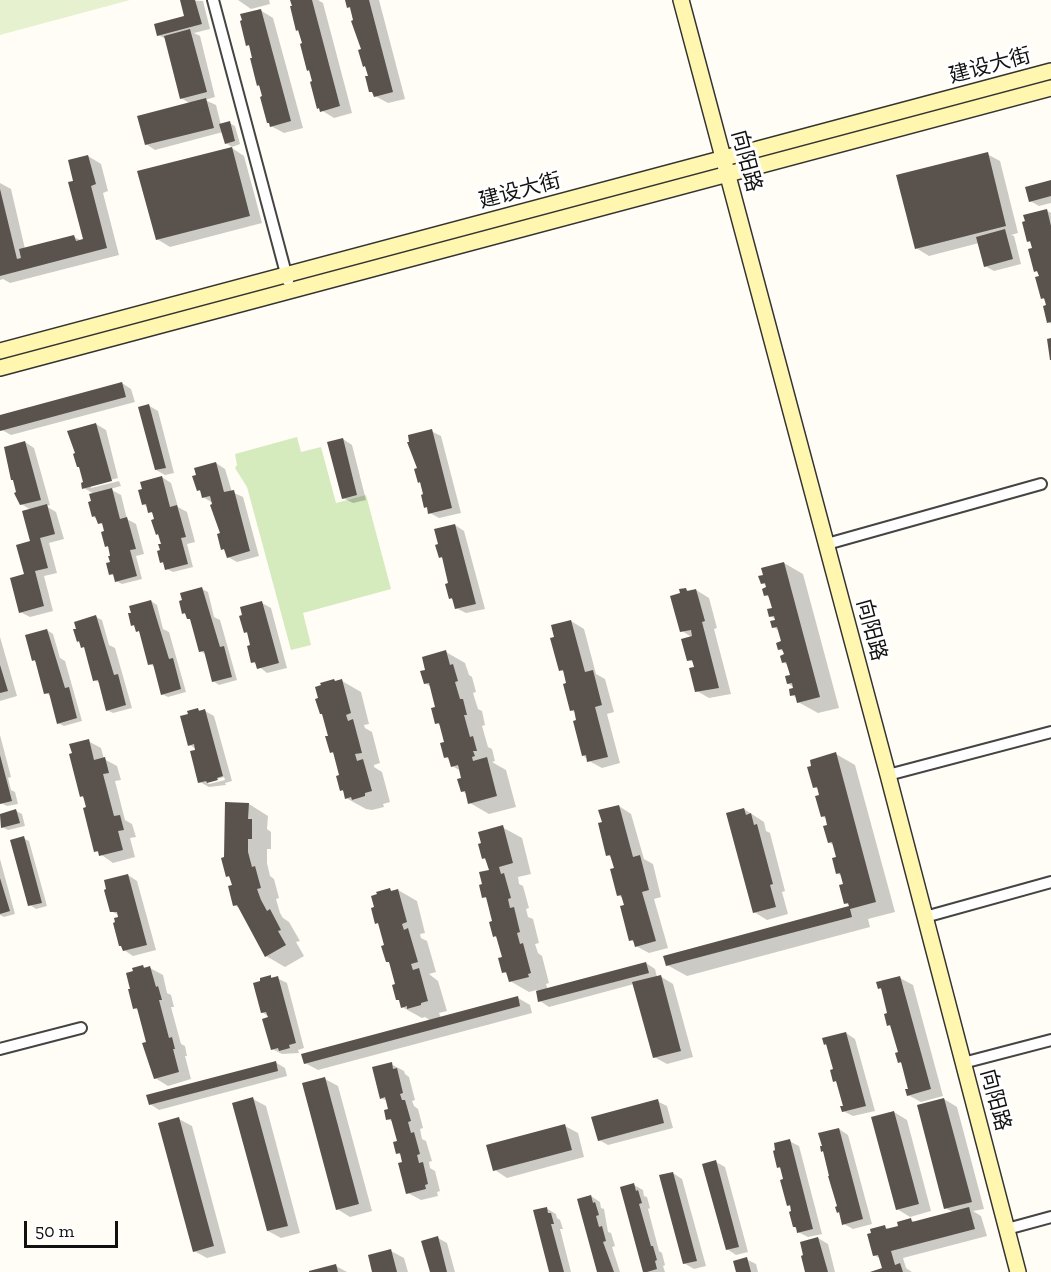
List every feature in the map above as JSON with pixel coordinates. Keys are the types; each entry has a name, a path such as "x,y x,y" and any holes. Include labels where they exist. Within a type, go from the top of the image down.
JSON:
{"main road":[{"name":"向阳路","path":"681,0 827,544 1018,1272"},
{"name":"建设大街","path":"0,351 1051,71"},
{"name":"建设大街","path":"0,368 1051,88"}],"street":[{"path":"213,0 290,290"},
{"path":"827,544 1041,484"},
{"path":"888,775 1051,732"},
{"path":"925,917 1051,882"},
{"path":"0,1049 81,1028"},
{"path":"963,1063 1051,1040"},
{"path":"1006,1229 1051,1217"}],"green space":[{"path":"0,0 130,0 0,35"},
{"path":"297,437 301,452 321,447 336,503 366,495 391,589 303,613 311,645 291,650 247,487 235,468 237,465 235,454"}],"building":[{"path":"180,0 195,0 202,24 157,36 154,24 184,16"},
{"path":"290,0 312,0 340,106 320,112 319,108 317,109 310,82 312,81 309,70 307,71 298,30 296,31"},
{"path":"345,0 369,0 393,92 374,97 372,92 369,92 365,76 368,76 358,50 361,49 351,21 353,20 350,7 347,8"},
{"path":"261,9 291,121 270,127 260,97 262,96 259,85 257,86 249,45 246,46 240,21 242,20 240,14"},
{"path":"190,29 207,92 180,99 164,36"},
{"path":"206,98 214,128 145,145 137,116"},
{"path":"230,121 235,141 225,144 219,124"},
{"path":"232,147 250,216 156,240 137,171"},
{"path":"988,152 1006,226 915,249 896,175"},
{"path":"88,155 96,184 91,186 107,248 0,276 0,189 17,259 21,258 19,249 74,235 76,241 83,239 68,182 73,181 68,160"},
{"path":"1051,180 1051,196 1029,202 1025,187"},
{"path":"1047,209 1051,226 1051,322 1047,323 1043,306 1046,305 1044,298 1041,299 1035,277 1039,276 1037,271 1034,272 1028,249 1032,248 1030,241 1027,242 1022,222 1025,221 1023,215"},
{"path":"1005,229 1013,259 984,267 976,237"},
{"path":"1051,338 1051,360 1050,360 1047,339"},
{"path":"122,382 126,397 0,431 0,415"},
{"path":"149,404 166,468 155,470 138,407"},
{"path":"96,423 112,481 82,489 81,483 83,482 67,431"},
{"path":"432,429 452,508 428,514 427,507 424,508 420,482 418,483 414,469 417,468 407,442 409,442 408,435"},
{"path":"343,438 357,495 342,499 327,442"},
{"path":"25,441 41,500 20,505 14,493 16,492 4,447"},
{"path":"216,462 224,492 234,490 250,551 227,558 224,549 221,550 217,534 220,533 210,505 212,504 210,496 202,498 192,476 196,475 194,468"},
{"path":"162,476 170,507 177,505 186,537 181,538 188,564 165,570 163,562 160,563 157,551 160,550 158,544 161,544 151,520 154,519 152,512 148,513 146,504 142,505 138,490 142,489 140,482"},
{"path":"112,488 120,519 127,517 136,549 130,550 137,576 115,582 113,574 109,575 106,563 110,562 108,556 110,556 101,532 104,531 102,523 98,524 95,516 92,517 88,502 91,501 89,494"},
{"path":"47,504 55,534 40,538 48,568 35,571 44,606 19,613 10,578 24,574 16,545 30,541 22,511"},
{"path":"455,524 476,604 455,609 452,598 449,599 445,584 448,583 442,557 439,558 435,545 438,544 434,529"},
{"path":"784,562 820,697 797,703 795,695 790,696 789,689 793,688 792,683 787,684 785,676 790,675 786,662 782,663 780,656 784,654 782,649 778,650 776,643 781,641 777,627 772,628 770,621 775,620 774,616 769,617 767,609 772,608 768,595 764,596 762,589 766,587 765,583 761,584 758,576 763,575 761,568"},
{"path":"202,587 220,647 224,646 232,677 212,682 204,651 199,652 190,619 187,619 185,613 182,614 179,601 182,600 180,593"},
{"path":"686,588 687,591 696,589 719,688 695,692 689,668 694,667 692,660 687,661 681,639 692,636 691,630 680,632 670,596 680,593 679,589"},
{"path":"151,600 169,659 173,658 181,689 161,695 153,664 148,665 139,631 136,632 134,625 131,626 128,613 131,613 129,606"},
{"path":"262,601 279,663 257,669 255,662 251,663 247,632 244,633 239,616 242,615 240,607"},
{"path":"96,615 114,675 118,674 126,705 106,711 98,680 93,681 84,647 81,648 79,641 77,642 73,629 76,629 74,622"},
{"path":"571,620 585,672 593,670 602,705 595,707 608,757 587,762 586,755 582,756 573,721 576,720 574,710 570,711 563,684 566,683 563,670 559,671 550,638 554,637 551,625"},
{"path":"47,629 65,688 69,687 77,718 57,724 49,693 44,694 35,660 32,661 25,635"},
{"path":"446,650 458,681 455,682 460,699 463,699 467,715 464,715 470,737 473,736 477,751 473,751 475,756 472,757 473,761 487,757 497,796 468,804 465,791 461,792 457,779 461,778 458,765 451,767 448,757 444,758 440,743 444,742 439,723 435,724 431,708 435,707 429,683 424,684 420,671 425,670 422,657"},
{"path":"0,665 8,691 0,693"},
{"path":"334,679 335,681 342,679 351,713 346,715 348,721 353,719 362,753 355,754 357,761 363,759 372,791 352,800 351,797 345,799 343,790 340,791 336,776 339,775 333,752 330,753 322,714 320,714 315,699 318,698 315,687"},
{"path":"198,708 199,711 205,709 223,776 207,783 206,781 198,783 190,751 195,750 194,744 188,746 180,716"},
{"path":"89,739 94,760 105,757 109,773 103,774 114,816 120,815 124,830 118,831 123,850 99,856 98,851 94,852 83,808 86,807 83,796 80,797 69,754 72,753 69,744"},
{"path":"836,752 876,902 850,909 852,917 666,966 663,956 849,906 848,903 844,904 839,885 843,884 840,873 836,874 832,858 836,857 832,842 828,843 823,826 827,825 825,816 821,817 815,796 819,795 817,787 813,788 807,767 811,766 810,760"},
{"path":"0,755 12,801 0,804"},
{"path":"225,802 249,803 248,819 252,819 252,839 248,839 248,852 252,867 255,866 261,888 257,889 267,911 270,909 281,930 278,931 286,945 265,957 237,905 233,906 228,886 232,885 229,876 226,877 221,858 224,857"},
{"path":"619,805 633,857 640,855 649,890 642,892 656,941 635,947 633,940 629,941 620,906 624,905 621,895 617,896 610,869 614,868 610,855 606,856 598,823 602,822 598,810"},
{"path":"744,808 746,815 751,813 754,825 757,824 773,884 770,885 776,907 753,913 726,813"},
{"path":"16,809 20,823 1,828 0,814"},
{"path":"503,825 513,863 499,867 501,874 504,873 511,898 508,899 510,908 514,907 520,932 517,933 520,944 523,943 531,973 528,974 529,977 509,982 506,972 502,973 498,958 502,957 489,922 492,921 486,897 482,898 479,885 482,884 479,872 489,870 485,858 482,859 478,832"},
{"path":"24,836 42,903 28,906 10,840"},
{"path":"128,874 147,945 123,951 119,946 113,923 114,918 118,917 117,912 110,912 104,890 106,889 104,880"},
{"path":"0,878 10,911 0,914"},
{"path":"390,888 391,891 398,889 407,922 402,924 404,930 408,928 418,962 411,964 413,970 419,968 428,1001 407,1009 407,1006 401,1008 399,1000 396,1000 392,985 395,984 389,962 386,962 381,946 384,945 378,923 375,924 371,908 374,907 371,896"},
{"path":"646,962 649,973 538,1002 536,991"},
{"path":"143,965 144,968 150,966 156,987 158,986 162,1000 159,1000 169,1038 172,1037 179,1072 154,1079 142,1043 146,1042 137,1008 133,1009 126,973 133,971 132,968"},
{"path":"271,975 271,978 278,976 296,1043 289,1045 290,1048 279,1051 278,1048 271,1050 262,1019 268,1017 266,1012 261,1013 253,983"},
{"path":"661,975 681,1051 653,1058 632,982"},
{"path":"900,976 931,1089 907,1096 905,1089 908,1089 901,1062 898,1063 895,1053 898,1052 890,1025 887,1026 884,1014 887,1013 881,988 878,989 876,982"},
{"path":"518,996 520,1006 304,1064 301,1054"},
{"path":"846,1032 866,1106 842,1112 840,1106 843,1106 836,1081 833,1082 830,1070 833,1069 822,1038"},
{"path":"276,1061 278,1071 149,1105 146,1095"},
{"path":"392,1062 393,1069 397,1068 403,1093 400,1094 402,1100 405,1100 411,1121 408,1122 411,1133 414,1132 420,1154 417,1155 419,1163 423,1162 428,1184 425,1185 426,1189 406,1194 398,1163 402,1162 400,1153 396,1154 393,1142 397,1141 391,1119 386,1120 384,1110 388,1109 385,1097 380,1099 372,1067"},
{"path":"325,1077 359,1204 336,1210 302,1083"},
{"path":"253,1097 288,1226 267,1231 232,1103"},
{"path":"944,1098 972,1202 944,1209 917,1105"},
{"path":"658,1099 664,1123 598,1141 591,1117"},
{"path":"894,1111 919,1204 896,1210 871,1117"},
{"path":"179,1117 214,1246 193,1252 158,1123"},
{"path":"565,1124 572,1150 493,1171 486,1145"},
{"path":"839,1128 863,1219 842,1225 839,1212 837,1213 835,1207 837,1206 823,1151 821,1152 820,1146 822,1146 818,1133"},
{"path":"790,1139 813,1229 797,1233 796,1227 793,1227 789,1212 791,1211 790,1205 787,1206 780,1180 783,1179 780,1167 777,1168 773,1151 775,1150 774,1143"},
{"path":"716,1160 739,1247 726,1250 702,1164"},
{"path":"673,1172 697,1261 683,1264 659,1175"},
{"path":"634,1183 642,1203 639,1204 657,1260 655,1261 657,1269 647,1272 643,1272 620,1187"},
{"path":"591,1195 599,1215 596,1216 599,1227 602,1226 606,1241 603,1242 614,1272 597,1272 577,1199"},
{"path":"547,1207 554,1224 551,1224 564,1272 549,1272 533,1210"},
{"path":"969,1207 975,1229 891,1251 895,1265 900,1263 903,1272 870,1272 882,1268 878,1255 873,1256 867,1234 871,1233 870,1229 885,1225 886,1229 898,1226 897,1222 911,1218 912,1222"},
{"path":"438,1236 447,1272 430,1272 421,1241"},
{"path":"818,1237 828,1272 805,1272 800,1242"},
{"path":"391,1249 397,1272 372,1272 368,1255"},
{"path":"747,1257 751,1272 736,1272 733,1261"},
{"path":"336,1264 338,1272 309,1272 309,1271"}]}
